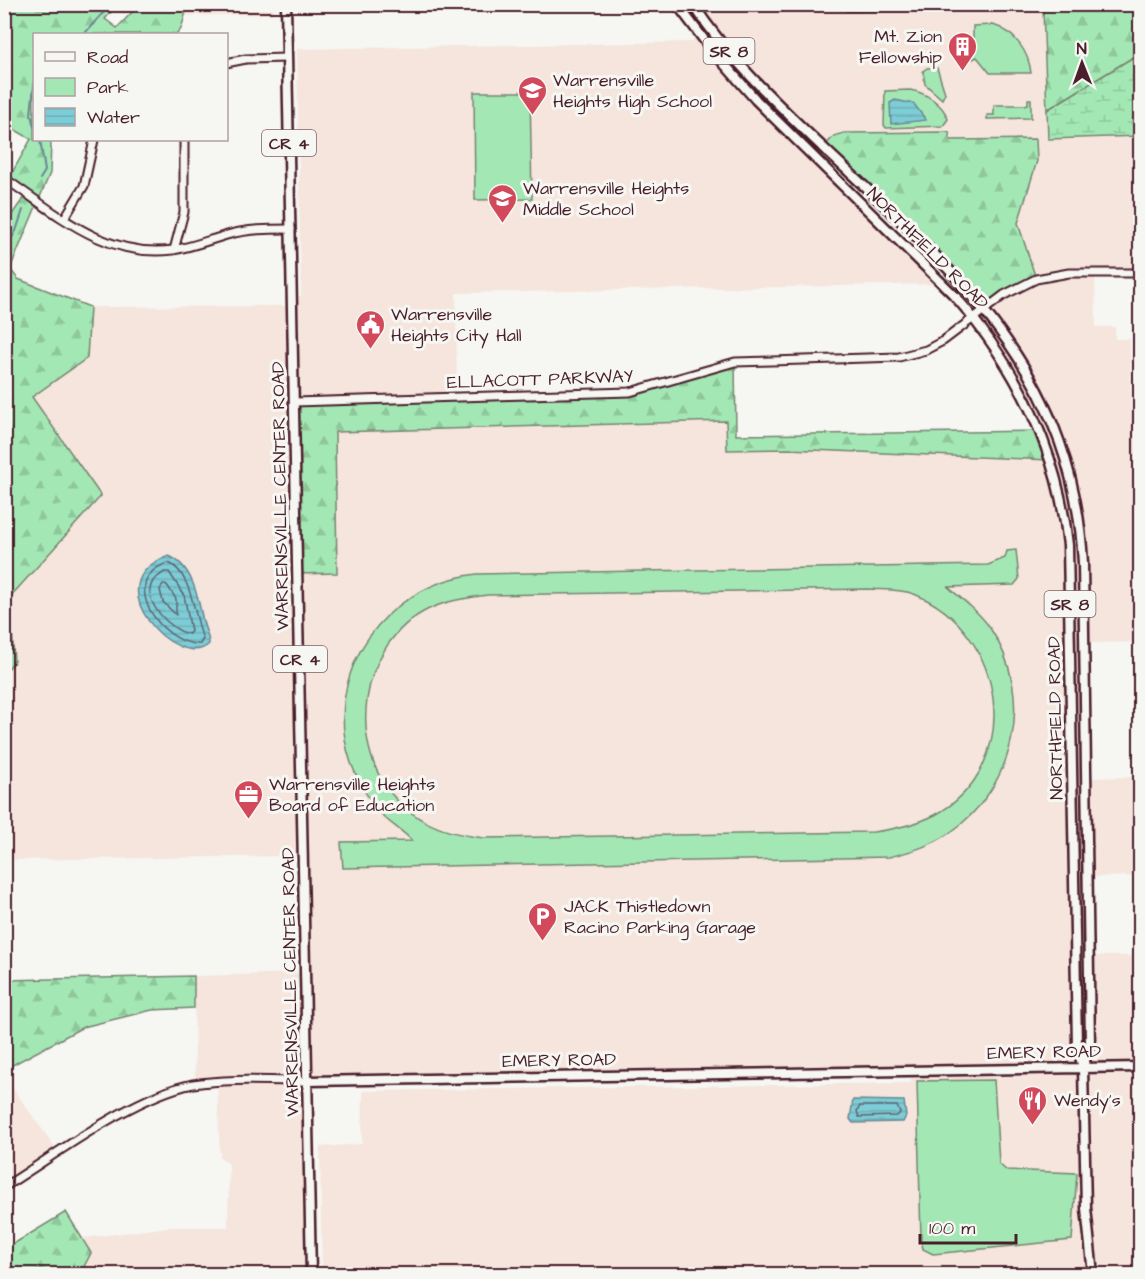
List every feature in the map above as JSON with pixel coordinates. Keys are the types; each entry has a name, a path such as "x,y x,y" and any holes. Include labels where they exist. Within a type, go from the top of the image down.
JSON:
{"main road":[{"name":"WARRENSVILLE CENTER ROAD","path":"286,4 311,1275"},
{"name":"NORTHFIELD ROAD","path":"677,4 711,49 756,100 974,317 999,351 1025,396 1055,473 1068,545 1077,1046 1083,1068 1086,1208 1093,1275"},
{"name":"NORTHFIELD ROAD","path":"693,4 724,46 765,91 985,309 1031,376 1053,422 1067,465 1081,532 1090,1045 1083,1068"},
{"path":"1070,649 1084,649"},
{"path":"1072,717 1085,717"},
{"path":"1074,833 1087,832"},
{"path":"1076,957 1089,957"},
{"name":"EMERY ROAD","path":"308,1081 1140,1067"}],"street":[{"path":"228,63 246,59 287,58"},
{"path":"64,219 84,186 94,141"},
{"path":"174,250 184,212 184,141"},
{"path":"4,178 86,233 111,244 146,251 174,250 243,231 291,229"},
{"name":"ELLACOTT PARKWAY","path":"294,402 630,392 735,362 909,355 943,342 1016,287 1055,274 1140,273"},
{"name":"EMERY ROAD","path":"4,1187 130,1109 165,1092 210,1083 308,1081"}],"shaded area":[{"path":"29,4 273,4 273,14 155,16 29,7"},
{"path":"846,4 847,11 1044,10 1048,138 1140,136 1140,273 1095,274 1096,327 1115,327 1115,339 1130,339 1131,411 1140,412 1140,642 1085,643 1087,778 1140,777 1140,876 1088,877 1089,956 1140,956 1140,1274 322,1274 320,1147 362,1144 363,1091 911,1083 911,1071 308,1081 311,1274 80,1274 91,1253 84,1238 170,1227 228,1227 229,1164 220,1157 217,1083 195,1084 194,976 306,973 304,856 5,860 4,672 14,662 10,597 101,497 32,397 87,358 90,307 292,306 292,296 301,296 297,49 692,42 695,37 732,81 937,284 456,293 457,398 295,433 726,421 727,450 788,449 1041,431 974,317 1036,279 1018,223 1037,161 949,140 948,132 844,133 823,148 765,91 693,5"},
{"path":"4,1076 59,1153 4,1187"}],"green space":[{"path":"10,5 117,5 105,19 117,28 139,5 188,5 178,33 33,33 33,141 51,141 50,173 10,269 18,279 90,307 87,358 32,397 101,496 10,597 14,662 5,672 4,226 27,193 8,180 31,139 5,124 5,90 10,78"},
{"path":"846,5 1140,5 1140,53 1047,110 1043,10 846,11"},
{"path":"993,25 1008,32 1019,43 1027,57 1031,73 990,73 977,57 973,59 973,26"},
{"path":"1140,53 1140,136 1048,139 1047,110"},
{"path":"927,68 937,68 945,93 942,99 925,84 923,71"},
{"path":"910,90 927,96 942,108 948,119 943,126 886,128 884,125 885,91"},
{"path":"474,92 530,92 532,199 475,200"},
{"path":"1028,99 1031,99 1031,118 987,119 987,115 994,115 994,105 1025,105 1028,104"},
{"path":"949,132 950,140 1036,139 1037,161 1018,223 1036,279 985,309 823,148 834,136 844,133"},
{"path":"735,362 736,435 1041,431 1051,460 788,449 727,450 726,421 335,432 337,573 298,574 294,403 630,392"},
{"path":"1016,550 1019,579 1014,585 948,587 986,622 1004,655 1012,683 1015,711 1011,740 1003,767 989,792 971,815 934,842 889,857 343,868 341,842 412,841 384,817 374,805 351,763 344,729 345,696 353,666 368,638 389,614 415,595 444,581 477,574 988,565 1005,558 1007,551","holes":["874,589 909,592 945,612 969,637 985,667 993,700 993,733 983,765 964,793 935,815 912,824 873,832 484,838 440,828 410,812 383,782 371,756 366,728 367,699 374,672 387,646 405,625 429,609 443,603 487,595"]},
{"path":"194,976 194,1008 152,1010 83,1027 5,1069 5,980"},
{"path":"994,1080 999,1164 1006,1170 1077,1173 1072,1240 933,1254 923,1249 921,1240 917,1081"},
{"path":"66,1212 91,1253 80,1274 5,1274 5,1249"}],"water":[{"path":"895,100 914,104 926,120 891,124 890,103"},
{"path":"169,556 184,567 196,593 209,644 195,650 179,646 163,636 148,621 139,603 138,585 147,568"},
{"path":"853,1100 904,1101 906,1116 903,1122 853,1123 850,1119"}],"waterway":[{"path":"85,33 111,4"},
{"path":"33,95 31,114 33,123"},
{"path":"40,141 45,171 40,179"},
{"path":"4,251 16,231 23,210"}],"place":[{"name":"Mt. Zion Fellowship","path":"963,72"},
{"name":"Warrensville Heights High School","path":"532,116"},
{"name":"Warrensville Heights Middle School","path":"502,224"},
{"name":"Warrensville Heights City Hall","path":"370,350"},
{"name":"Warrensville Heights Board of Education","path":"248,820"},
{"name":"JACK Thistledown Racino Parking Garage","path":"543,942"},
{"name":"Wendy's","path":"1033,1126"}]}
